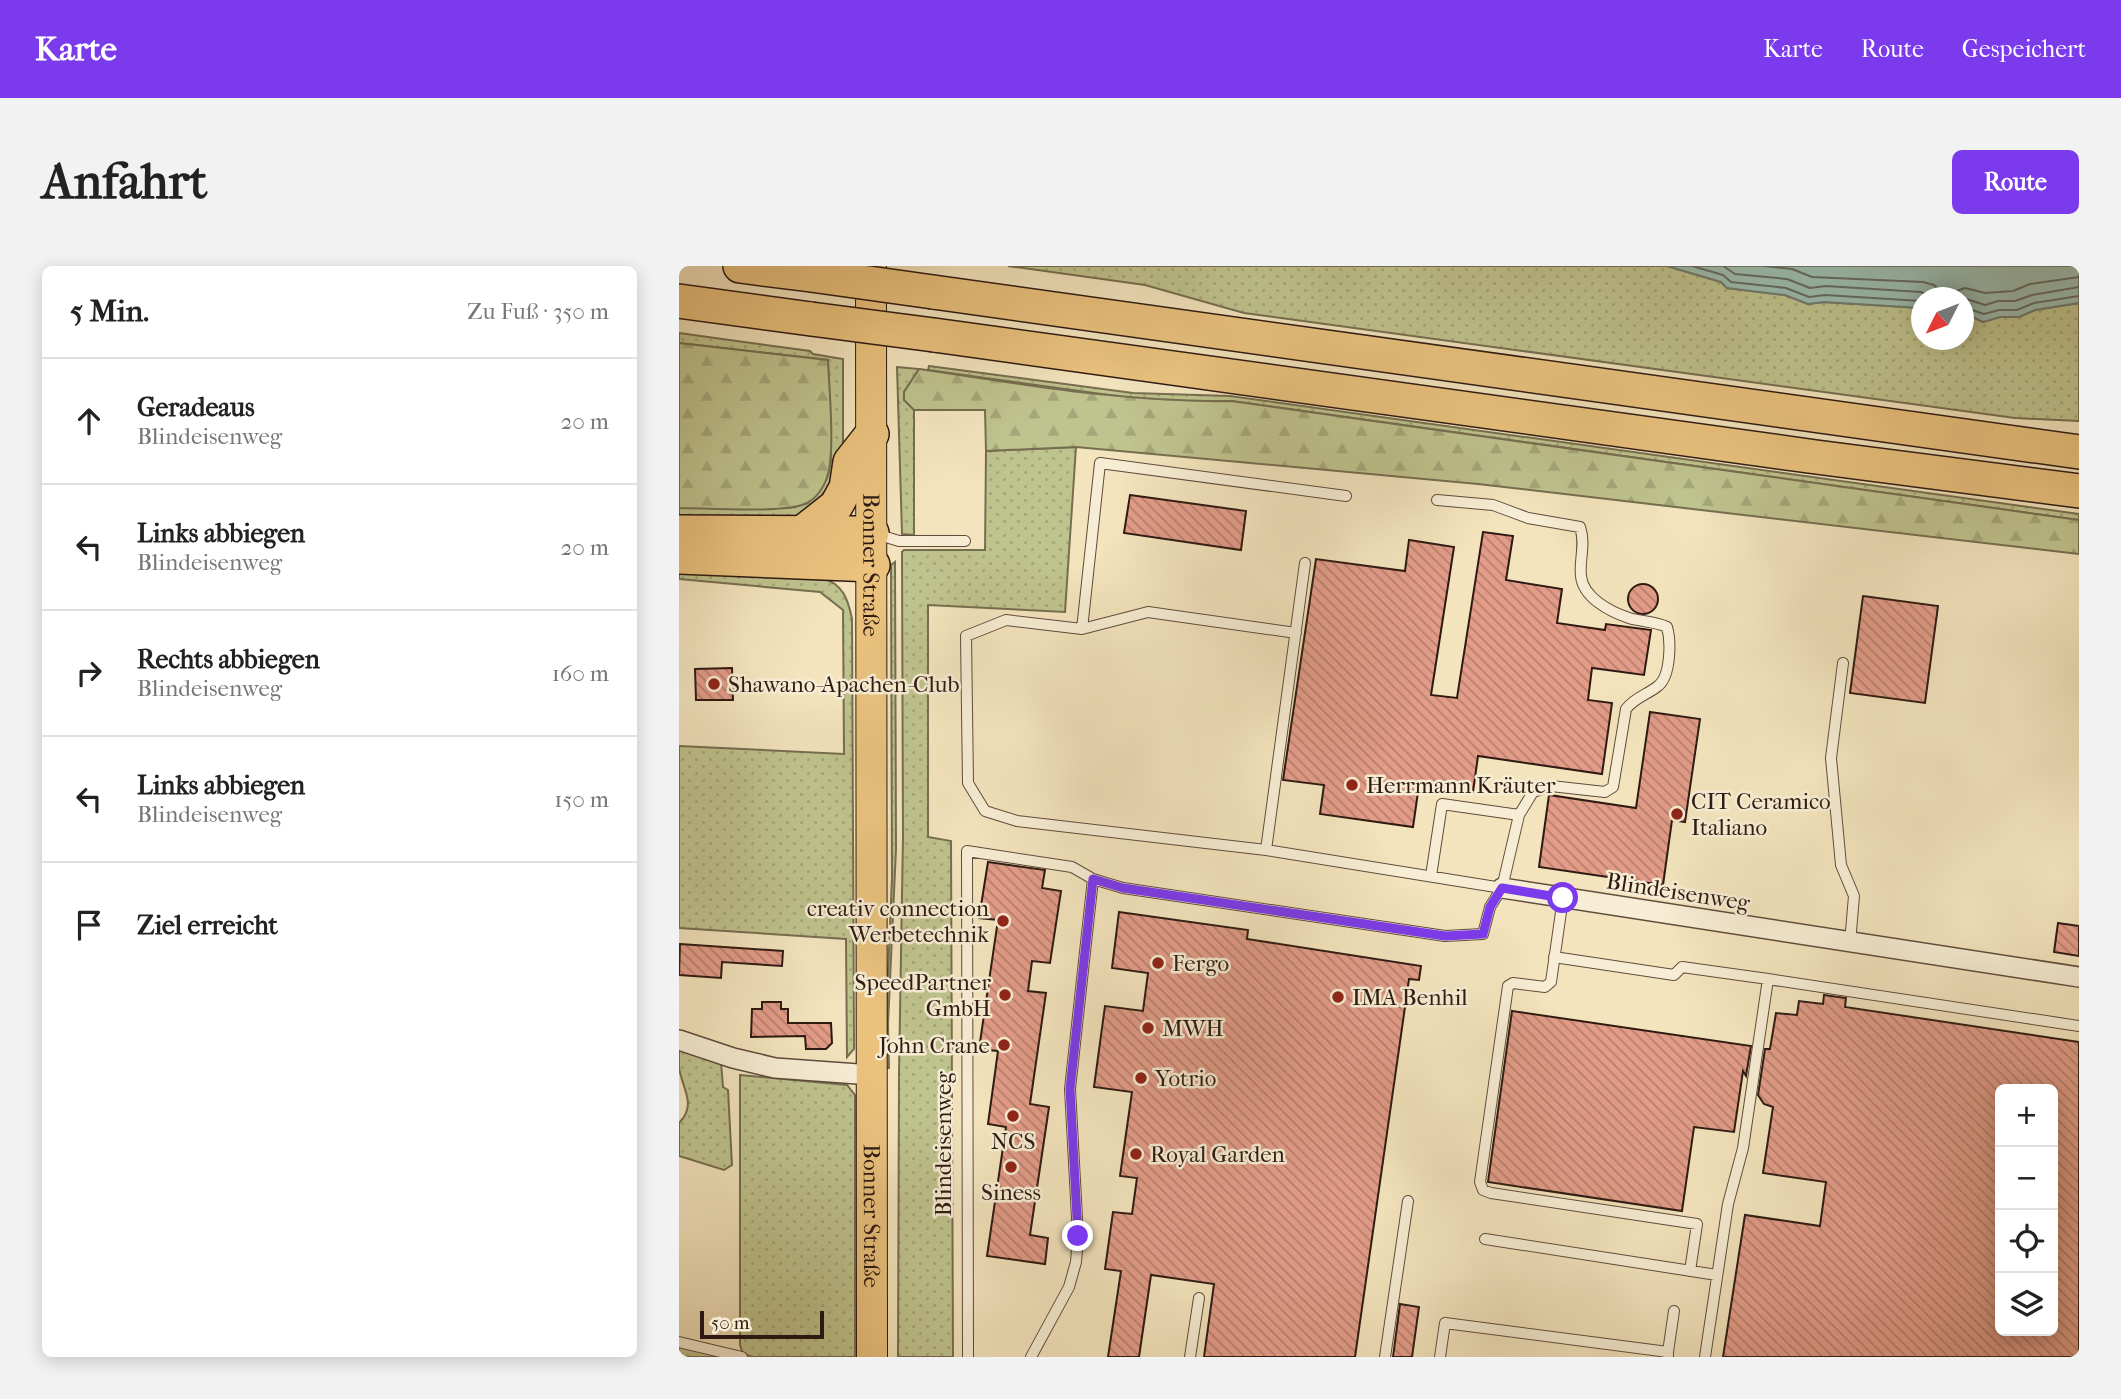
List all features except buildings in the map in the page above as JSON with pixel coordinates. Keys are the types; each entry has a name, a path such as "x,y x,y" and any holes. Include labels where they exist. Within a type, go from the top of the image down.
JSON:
{"highway":[{"path":"740,266 2079,452"},
{"path":"679,301 2079,491"},
{"path":"679,316 738,309"},
{"path":"803,532 836,506 846,488 851,463 872,434"},
{"path":"679,532 803,532 883,549"},
{"path":"679,557 883,549"}],"main road":[{"name":"Bonner Straße","path":"871,266 872,434 883,549 871,1075 872,1357"}],"street":[{"name":"Blindeisenweg","path":"1502,888 2079,977"},
{"path":"679,1040 764,1066 871,1075"}],"lane":[{"path":"1082,629 1100,463 1346,496"},
{"path":"1296,633 1148,612 1082,629 1006,620 967,636 968,783 985,811 1017,821 1266,850 1502,888 1519,816 1533,792 1551,786 1605,792 1613,787 1626,709 1633,700 1659,686 1665,678 1670,636 1667,627 1658,622 1628,618 1591,598 1581,577 1583,536 1580,527 1528,518 1493,505 1437,500"},
{"path":"883,549 932,541 965,541"},
{"path":"1266,850 1305,563"},
{"path":"1843,663 1831,758 1841,865 1854,896 1850,943"},
{"path":"1431,876 1441,804 1519,816"},
{"name":"Blindeisenweg","path":"968,1357 967,851 1072,867 1093,879 1123,888 1445,936 1483,934 1490,907 1502,888"},
{"path":"1031,1357 1069,1287 1076,1262 1078,1236 1070,1089 1093,879"},
{"path":"1563,898 1551,982 1545,987 1513,983 1508,986 1480,1182 1483,1190 1491,1193 1697,1224 1690,1271"},
{"path":"1555,957 1674,975 1682,967 2079,1026"},
{"path":"1705,1357 1728,1204 1743,1148 1767,979"},
{"path":"1385,1357 1408,1201"},
{"path":"1485,1239 1717,1275"},
{"path":"1190,1357 1199,1298"},
{"path":"1440,1357 1445,1323 1668,1355 1674,1311"},
{"path":"679,1342 742,1357"}],"green space":[{"path":"1008,266 1667,266 1721,282 1727,288 1785,295 1808,304 1824,302 1911,307 1911,350 1974,350 1974,318 1983,322 2000,317 2019,317 2035,310 2079,303 2079,421 2015,418 1244,313 1145,285"},
{"path":"679,333 810,351 813,354 843,359 843,471 813,515 679,522 679,508 789,508 808,503 827,478 831,461 828,360 679,343"},
{"path":"679,343 828,360 830,462 824,485 812,500 782,508 679,508"},
{"path":"929,366 1133,393 1230,396 2079,514 2079,520 1232,401 1178,402 1131,398 928,370"},
{"path":"897,367 919,369 904,392 905,400 914,410 914,535 902,534"},
{"path":"919,369 1114,396 1231,401 2079,520 2079,554 1478,484 1076,447 986,451 985,410 914,410 904,400 904,392"},
{"path":"1076,447 1065,612 928,605 928,837 951,841 953,1357 898,1357 903,837 902,552 985,550 986,451"},
{"path":"895,562 896,849 888,1024 889,1068 884,1068 892,878 891,565"},
{"path":"679,570 822,578 840,588 849,605 852,619 854,1049 847,1057 846,939 679,928 679,746 844,754 843,610 820,592 679,579"},
{"path":"679,1049 721,1062 723,1087 728,1090 732,1165 724,1170 679,1156 679,1123 685,1116 688,1102 680,1074"},
{"path":"740,1075 847,1085 855,1095 855,1357 753,1357 743,1354 740,1345"},
{"path":"679,1344 733,1357 679,1357"}],"water":[{"path":"1667,266 2079,266 2079,303 1983,322 1974,318 1974,287 1911,287 1911,307 1824,302 1808,304 1785,295 1727,288 1721,282"}],"place":[{"name":"Shawano-Apachen-Club","path":"714,684"},
{"name":"Herrmann Kräuter","path":"1352,785"},
{"name":"CIT Ceramico Italiano","path":"1677,814"},
{"name":"creativ connection Werbetechnik","path":"1003,921"},
{"name":"Fergo","path":"1158,963"},
{"name":"SpeedPartner GmbH","path":"1005,995"},
{"name":"IMA Benhil","path":"1338,997"},
{"name":"MWH","path":"1148,1028"},
{"name":"John Crane","path":"1004,1045"},
{"name":"Yotrio","path":"1141,1078"},
{"name":"NCS","path":"1013,1116"},
{"name":"Royal Garden","path":"1136,1154"},
{"name":"Siness","path":"1011,1167"}],"route":[{"path":"1078,1236 1069,1104 1093,879 1123,888 1445,936 1483,934 1490,907 1502,888 1563,898"}]}
